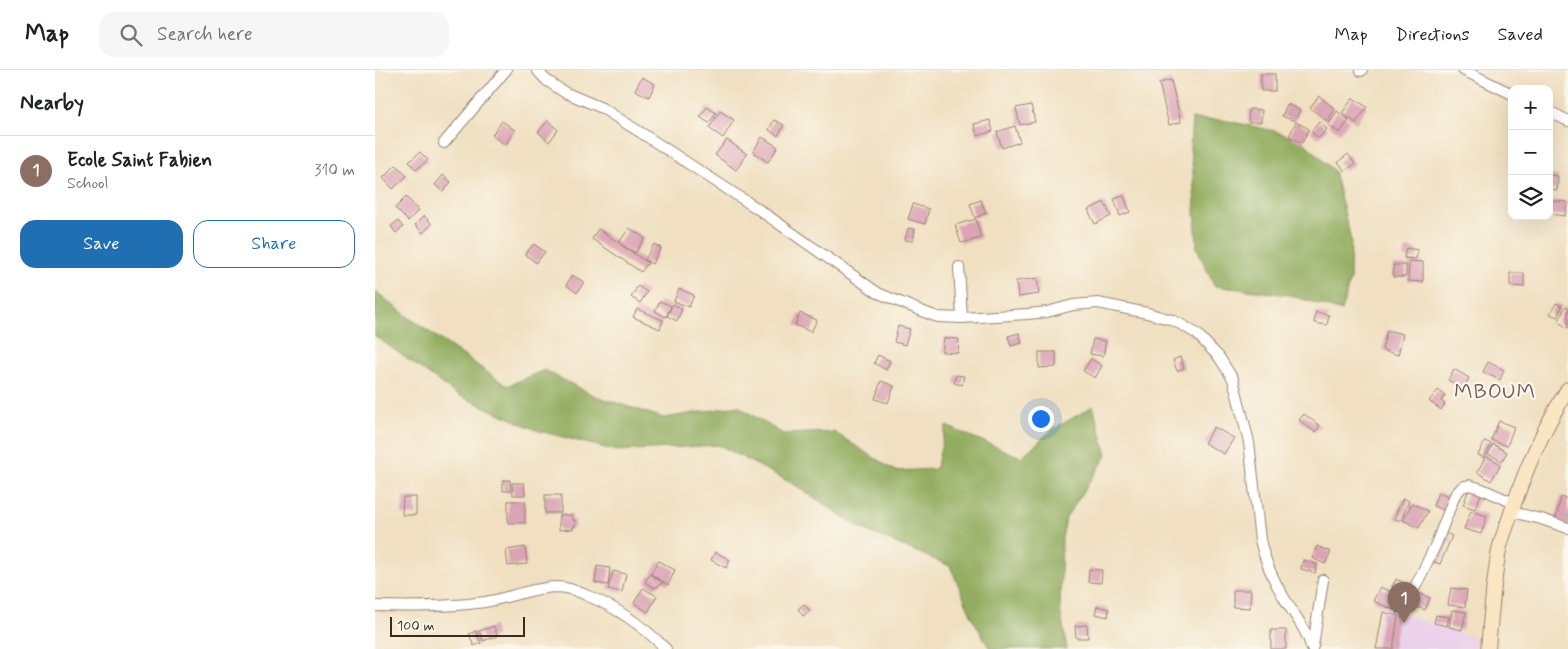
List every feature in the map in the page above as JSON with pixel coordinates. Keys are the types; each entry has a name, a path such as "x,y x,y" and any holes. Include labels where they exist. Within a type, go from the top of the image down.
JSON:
{"main road":[{"path":"1488,649 1499,548 1528,466 1544,429 1568,389"}],"street":[{"path":"444,143 506,70"},
{"path":"537,70 546,80 564,92 602,108 650,138 758,209 878,293 929,314 938,317 962,318 1028,314 1047,312 1073,305 1098,303 1155,315 1178,323 1197,334 1219,357 1233,379 1249,442 1263,554 1276,584 1305,630 1312,649 1323,580"},
{"path":"1463,70 1508,92"},
{"path":"1553,113 1568,121"},
{"path":"959,268 962,318"},
{"path":"1403,612 1435,544 1455,495 1462,487 1469,485 1483,489 1513,508 1568,528"},
{"path":"375,606 463,605 544,588 571,588 607,603 653,636 666,649"}],"shaded area":[{"path":"1382,607 1476,638 1476,649 1373,649"}],"green space":[{"path":"1192,119 1223,120 1275,131 1304,142 1334,171 1351,240 1350,279 1342,311 1289,295 1214,286 1197,248 1190,148"},
{"path":"375,291 411,319 507,386 544,370 595,396 664,418 738,406 783,434 834,432 895,471 936,469 946,426 1021,457 1052,430 1093,406 1107,455 1066,518 1062,538 1060,609 1067,649 990,649 974,621 950,566 860,528 795,485 719,445 617,451 536,430 456,394 375,336"}],"building":[{"path":"1261,74 1275,74 1275,91 1261,91"},
{"path":"642,77 655,84 649,97 635,90"},
{"path":"1171,80 1181,122 1169,125 1159,83"},
{"path":"1319,96 1335,109 1327,121 1310,108"},
{"path":"1353,98 1367,107 1356,123 1342,113"},
{"path":"1287,104 1300,110 1295,121 1282,116"},
{"path":"1031,105 1035,122 1020,125 1016,108"},
{"path":"707,107 716,113 709,123 700,117"},
{"path":"1249,109 1262,110 1261,122 1248,122"},
{"path":"720,111 734,120 723,138 709,128"},
{"path":"1337,111 1349,120 1340,133 1328,125"},
{"path":"774,120 784,125 778,136 769,130"},
{"path":"990,120 993,131 977,136 974,124"},
{"path":"502,121 515,130 505,145 492,135"},
{"path":"548,121 558,130 549,142 538,132"},
{"path":"1296,122 1309,129 1302,143 1289,136"},
{"path":"1319,122 1327,129 1319,138 1311,132"},
{"path":"1015,126 1020,142 1002,148 997,132"},
{"path":"762,137 778,147 768,162 753,152"},
{"path":"727,140 747,154 736,170 715,155"},
{"path":"420,152 428,160 416,170 409,162"},
{"path":"1348,154 1355,164 1345,171 1338,162"},
{"path":"396,165 407,176 393,189 383,178"},
{"path":"443,175 451,182 443,192 435,185"},
{"path":"1553,175 1558,176 1557,190 1553,190"},
{"path":"1124,196 1130,212 1120,216 1114,199"},
{"path":"406,197 419,210 408,221 395,208"},
{"path":"981,200 986,213 975,218 970,204"},
{"path":"1553,200 1567,202 1565,216 1553,214"},
{"path":"1104,202 1111,216 1095,224 1088,210"},
{"path":"913,204 929,209 925,224 908,219"},
{"path":"424,216 432,224 423,233 415,225"},
{"path":"976,219 981,238 961,243 955,225"},
{"path":"398,221 403,227 396,233 391,226"},
{"path":"629,228 645,238 635,253 620,244 648,263 641,272 592,239 598,229 619,243"},
{"path":"908,228 915,229 913,241 905,240"},
{"path":"534,244 545,252 536,263 525,254"},
{"path":"654,244 661,248 652,264 645,260"},
{"path":"1406,248 1418,250 1416,259 1404,258"},
{"path":"1409,261 1423,262 1423,282 1408,281"},
{"path":"1393,265 1406,265 1406,277 1393,277"},
{"path":"1510,273 1524,273 1524,287 1510,286"},
{"path":"572,275 584,282 577,293 566,285"},
{"path":"1037,278 1039,294 1018,297 1016,281"},
{"path":"638,286 647,292 640,303 631,297"},
{"path":"679,289 694,295 689,307 674,301"},
{"path":"660,301 671,306 666,317 655,311"},
{"path":"1556,303 1562,306 1557,317 1550,314"},
{"path":"673,304 682,309 677,321 667,316"},
{"path":"1566,306 1568,307 1568,328 1558,322"},
{"path":"637,309 663,320 660,329 633,317"},
{"path":"1316,312 1329,315 1327,325 1314,323"},
{"path":"800,313 817,320 811,332 795,325"},
{"path":"898,326 910,329 905,345 894,342"},
{"path":"1387,330 1403,334 1398,355 1382,350"},
{"path":"1019,333 1022,343 1011,346 1008,336"},
{"path":"944,338 959,339 958,353 942,352"},
{"path":"1093,339 1106,341 1103,356 1090,354"},
{"path":"1039,352 1056,352 1056,367 1039,368"},
{"path":"878,355 890,361 886,370 874,363"},
{"path":"1180,357 1184,368 1177,371 1173,360"},
{"path":"1091,359 1102,366 1095,378 1083,371"},
{"path":"1488,362 1504,370 1500,380 1483,372"},
{"path":"1454,369 1469,378 1463,389 1448,380"},
{"path":"956,375 964,376 962,385 954,383"},
{"path":"881,381 894,386 888,403 875,399"},
{"path":"1438,390 1445,395 1441,401 1445,404 1441,410 1429,401"},
{"path":"1304,414 1320,426 1315,432 1299,420"},
{"path":"1499,421 1514,427 1507,446 1491,440"},
{"path":"1214,427 1234,438 1224,454 1204,443"},
{"path":"1485,441 1491,444 1484,458 1478,455"},
{"path":"1493,444 1507,452 1502,461 1488,454"},
{"path":"1486,456 1501,464 1491,481 1477,472"},
{"path":"503,480 510,480 511,491 503,491"},
{"path":"512,483 524,483 525,495 513,495"},
{"path":"1469,489 1481,494 1475,509 1463,505"},
{"path":"1438,492 1451,497 1446,511 1433,506"},
{"path":"545,495 561,495 561,513 545,513"},
{"path":"403,497 416,497 416,515 402,515"},
{"path":"1561,497 1568,499 1568,525 1555,521"},
{"path":"1403,498 1409,501 1400,521 1394,518"},
{"path":"508,501 525,501 525,523 508,523"},
{"path":"1412,503 1428,511 1419,528 1403,520"},
{"path":"1471,511 1487,516 1481,534 1464,529"},
{"path":"559,515 572,515 572,520 575,520 575,527 572,527 573,529 559,530"},
{"path":"1443,532 1452,536 1440,564 1431,561"},
{"path":"1317,546 1331,552 1325,564 1312,558"},
{"path":"525,547 527,564 508,566 506,550"},
{"path":"715,552 730,560 726,568 711,560"},
{"path":"1303,560 1317,564 1315,573 1301,569"},
{"path":"658,561 675,570 668,585 651,574"},
{"path":"597,566 610,568 608,585 595,583"},
{"path":"1089,569 1102,570 1101,583 1088,582"},
{"path":"613,571 626,574 622,592 608,589"},
{"path":"650,574 663,583 654,588 645,582"},
{"path":"1396,579 1410,586 1405,595 1392,587"},
{"path":"1380,587 1396,594 1392,602 1397,605 1394,610 1373,601"},
{"path":"643,588 657,596 648,612 634,603"},
{"path":"1451,588 1467,590 1465,607 1448,605"},
{"path":"1233,590 1251,590 1250,608 1233,607"},
{"path":"1419,593 1430,598 1425,610 1414,606"},
{"path":"804,604 810,611 803,616 798,609"},
{"path":"1097,606 1109,609 1108,617 1095,614"},
{"path":"1452,610 1466,612 1462,630 1449,627"},
{"path":"1383,612 1398,616 1393,649 1376,649"},
{"path":"1436,615 1449,617 1447,626 1434,623"},
{"path":"1087,625 1088,638 1076,638 1075,626"},
{"path":"494,626 497,636 483,641 479,631"},
{"path":"1271,630 1286,630 1286,649 1271,649"},
{"path":"476,631 481,643 474,646 469,634"}],"place":[{"name":"Ecole Saint Fabien","path":"1404,623"}],"district":[{"name":"MBOUM","path":"1495,392"}]}
